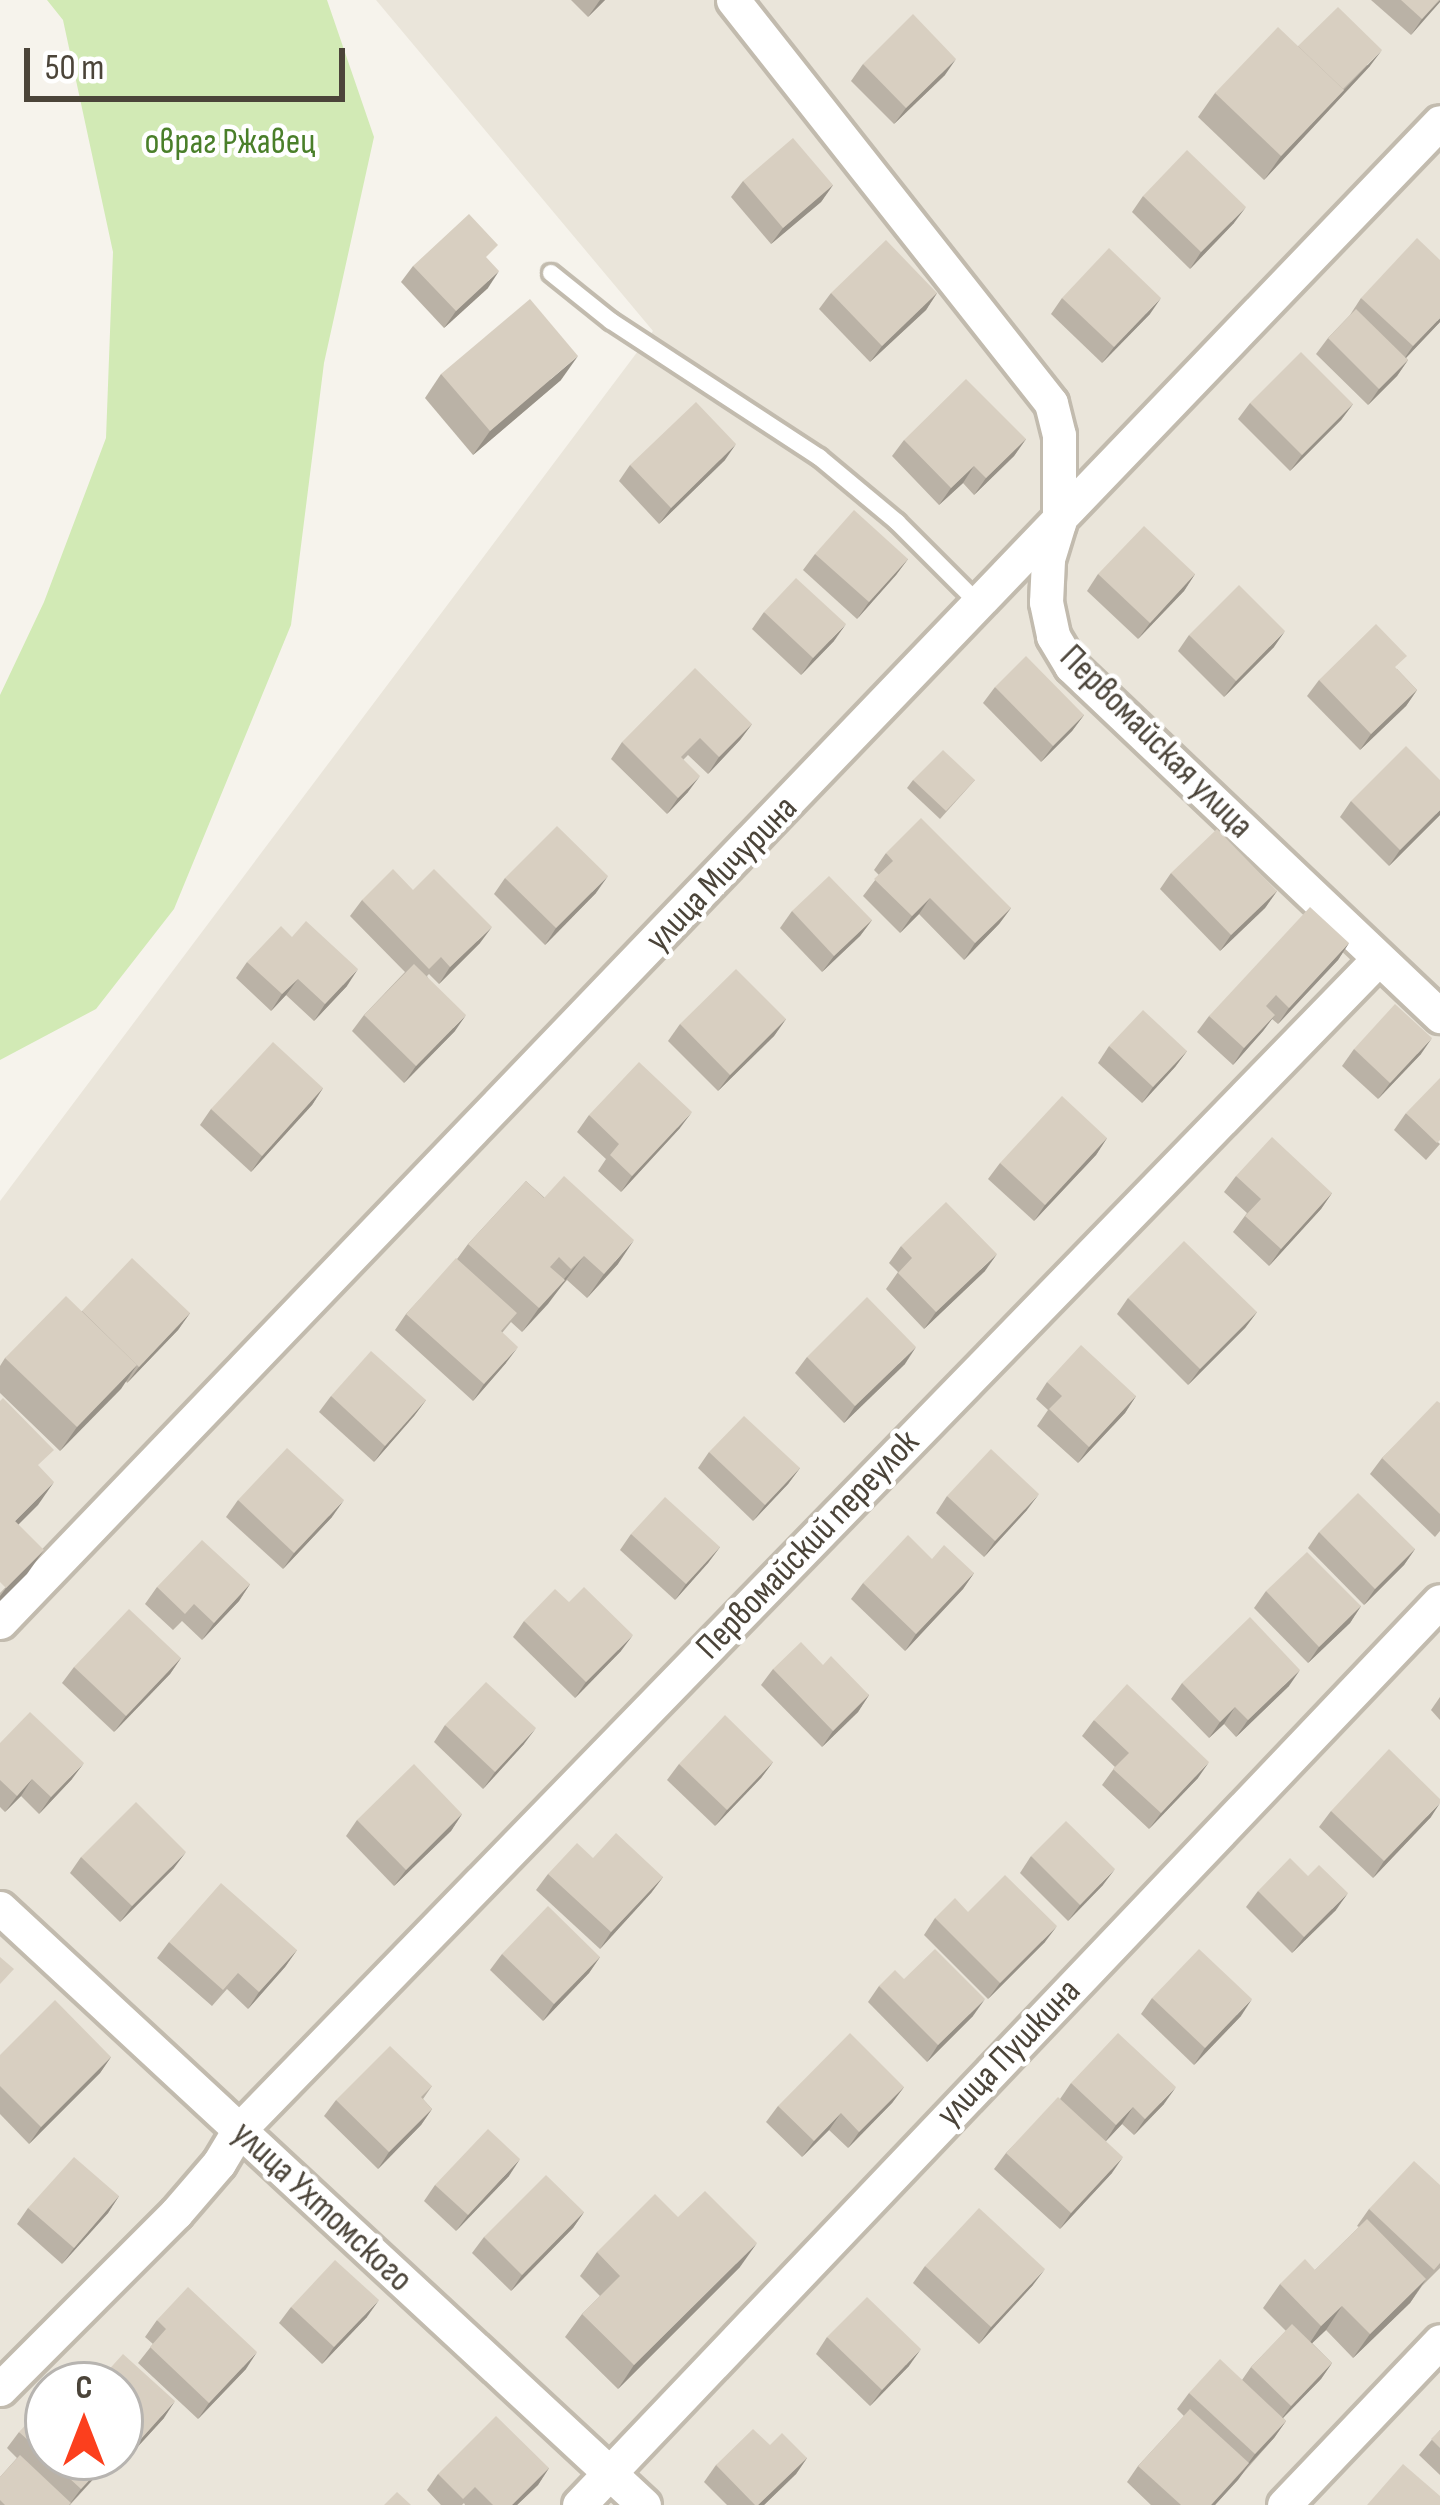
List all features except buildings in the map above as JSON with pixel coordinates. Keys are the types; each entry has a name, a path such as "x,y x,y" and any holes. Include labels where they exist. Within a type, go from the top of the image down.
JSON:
{"street":[{"name":"Первомайская улица","path":"733,0 1051,403 1059,435 1059,523 1048,560 1046,602 1052,636 1071,666 1440,1016"},
{"name":"улица Мичурина","path":"0,1622 1440,122"},
{"name":"Первомайский переулок","path":"0,2389 176,2213 220,2163 239,2130 1377,960"},
{"name":"улица Пушкина","path":"579,2505 1440,1601"},
{"name":"улица Ухтомского","path":"0,1908 644,2505"},
{"path":"1285,2505 1440,2341"}],"lane":[{"path":"551,273 611,321 819,457 897,522 980,605"}],"shaded area":[{"path":"376,0 1440,0 1440,2505 0,2505 0,1201 653,331"}],"green space":[{"name":"овраг Ржавец","path":"47,0 327,0 374,137 324,363 291,625 174,909 96,1009 0,1060 0,695 44,602 106,438 113,252 63,20"}]}
